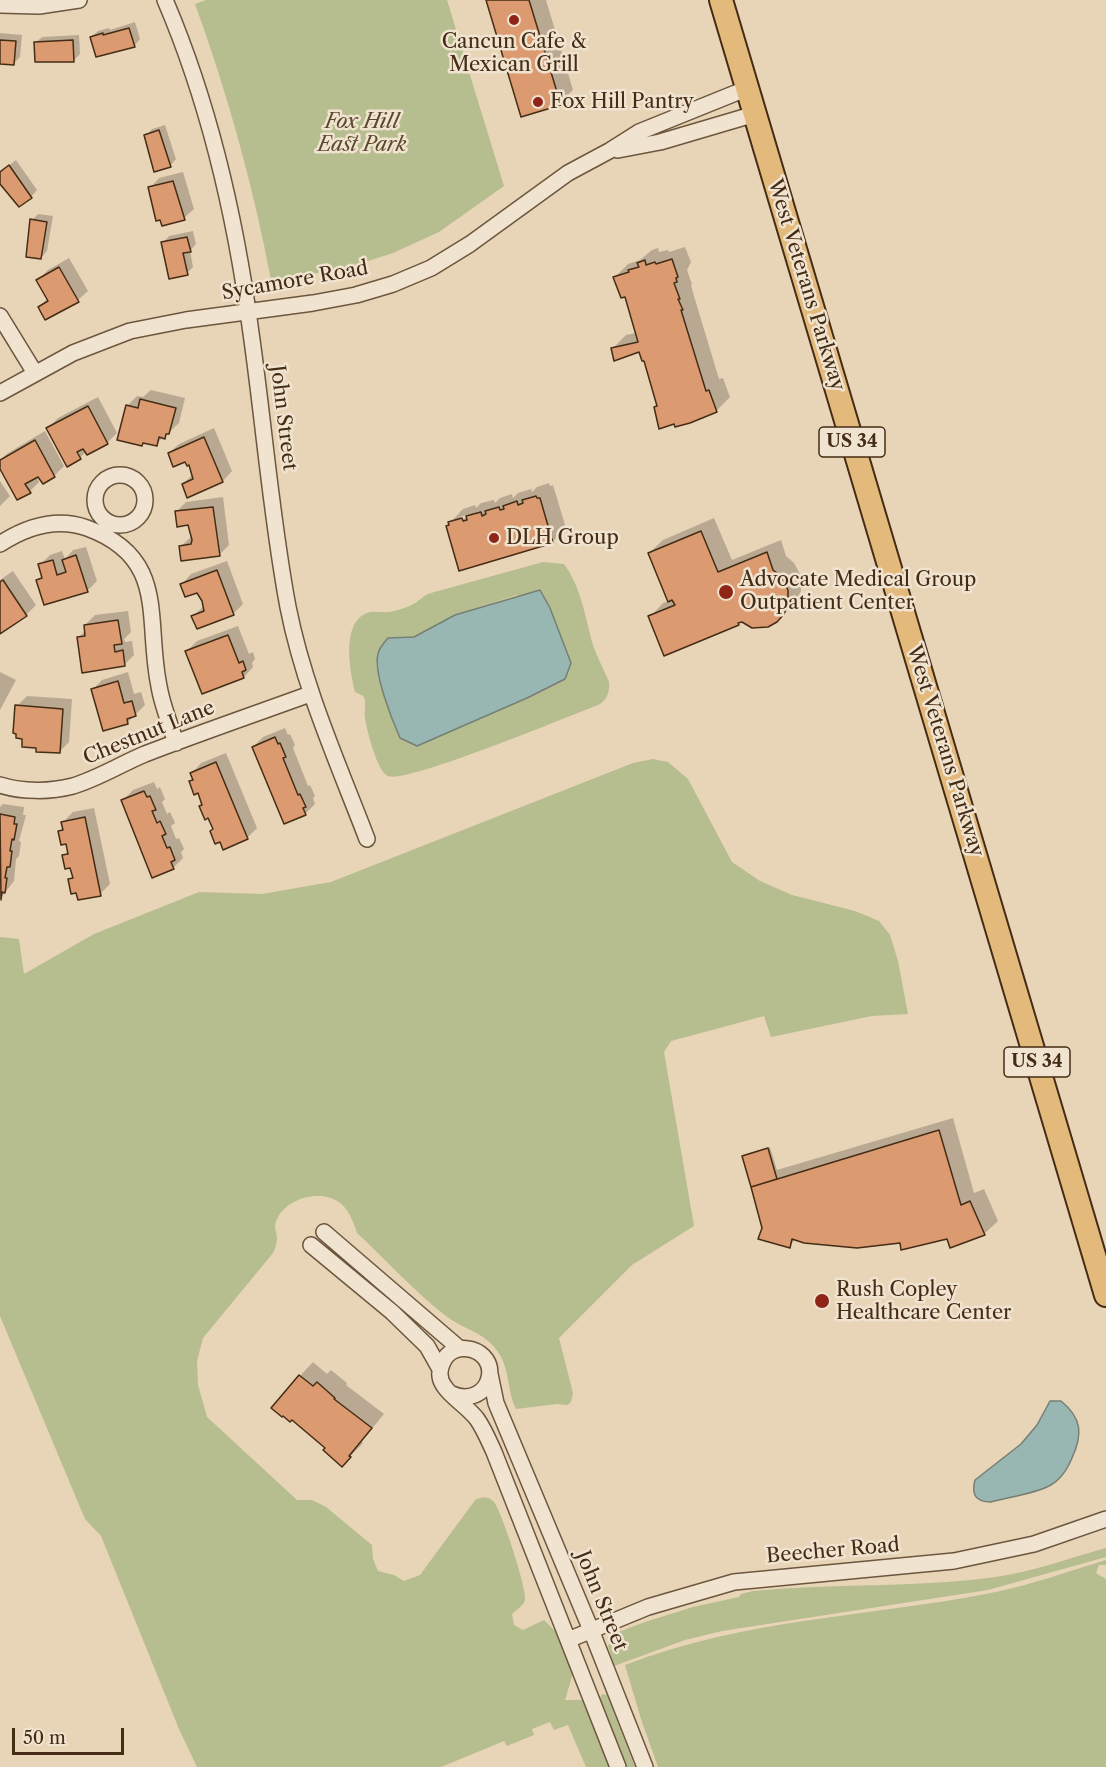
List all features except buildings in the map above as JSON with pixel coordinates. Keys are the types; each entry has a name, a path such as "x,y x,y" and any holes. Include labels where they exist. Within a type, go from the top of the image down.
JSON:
{"main road":[{"name":"West Veterans Parkway","path":"721,0 1106,1295"}],"street":[{"path":"0,5 39,6 79,0"},
{"name":"John Street","path":"165,0 190,67 226,192 248,311 280,559 289,610 310,694 367,839"},
{"name":"Sycamore Road","path":"0,393 73,353 130,331 186,320 313,303 356,295 393,284 431,268 470,244 568,173 639,132 748,88"},
{"name":"Sycamore Road","path":"609,151 660,142 755,114"},
{"path":"0,316 35,373"},
{"path":"0,544 28,529 48,524 107,528 119,545 133,558 148,589 159,687 176,743"},
{"name":"Chestnut Lane","path":"0,785 25,790 72,786 143,755 310,694"},
{"path":"324,1232 459,1348"},
{"path":"311,1245 392,1312 427,1346 440,1369"},
{"path":"452,1394 464,1398 477,1395 486,1386 489,1367 485,1358 478,1352 469,1348 459,1348 450,1352 443,1360 440,1379 445,1388 476,1418 498,1460 618,1767"},
{"name":"John Street","path":"489,1367 496,1403 591,1630 645,1767"},
{"path":"498,1460 516,1453"},
{"name":"Beecher Road","path":"568,1640 648,1608 734,1582 954,1561 1034,1544 1106,1519"}],"green space":[{"name":"Fox Hill East Park","path":"206,0 447,0 504,186 439,232 393,253 343,269 271,280 239,140 195,4"},
{"path":"543,562 564,564 577,589 593,646 609,682 606,698 598,705 455,760 401,776 388,776 380,767 373,750 365,718 364,698 355,692 349,647 351,635 354,625 370,612 400,609 431,593","holes":["517,595 571,663 565,679 417,746 400,738 376,664 388,638 414,637 455,615"]},
{"path":"653,759 668,762 688,779 732,862 760,881 792,895 855,911 879,921 890,935 898,961 908,1014 872,1016 771,1037 764,1016 671,1041 664,1052 694,1226 632,1265 559,1338 573,1393 571,1402 567,1405 516,1409 505,1366 493,1345 446,1316 423,1297 357,1233 345,1208 339,1202 323,1196 297,1200 283,1210 275,1224 277,1241 273,1253 203,1338 197,1361 198,1385 207,1417 297,1500 312,1500 326,1507 372,1545 373,1559 378,1571 394,1575 404,1581 420,1575 476,1499 492,1500 508,1534 525,1594 524,1602 512,1614 514,1625 523,1630 544,1620 556,1632 573,1673 565,1700 582,1700 612,1767 586,1767 568,1725 554,1730 550,1722 532,1729 534,1735 507,1746 504,1741 441,1767 197,1767 179,1729 101,1536 85,1519 0,1316 0,937 19,939 24,974 94,934 199,892 262,894 331,882 633,763"},
{"path":"1106,1548 1106,1557 988,1590 722,1631 685,1640 614,1666 608,1646 616,1633 645,1622 693,1607 739,1597 741,1594 753,1591 935,1583 995,1577 1037,1568"},
{"path":"1106,1560 1106,1565 1099,1565 1096,1573 1106,1579 1106,1767 658,1767 625,1665 716,1637 809,1620 996,1592"},
{"path":"602,1694 607,1695 635,1767 627,1767 600,1698"}],"water":[{"path":"540,590 550,608 571,663 565,679 417,746 400,738 384,696 378,672 379,652 388,638 414,637 455,615"},
{"path":"1050,1401 1061,1401 1068,1407 1079,1427 1076,1449 1063,1474 1053,1484 1043,1489 991,1502 978,1499 974,1494 975,1480 1021,1444 1037,1425"}],"place":[{"name":"Cancun Cafe & Mexican Grill","path":"514,20"},
{"name":"Fox Hill Pantry","path":"538,102"},
{"name":"DLH Group","path":"494,538"},
{"name":"Advocate Medical Group Outpatient Center","path":"726,592"},
{"name":"Rush Copley Healthcare Center","path":"822,1301"}]}
